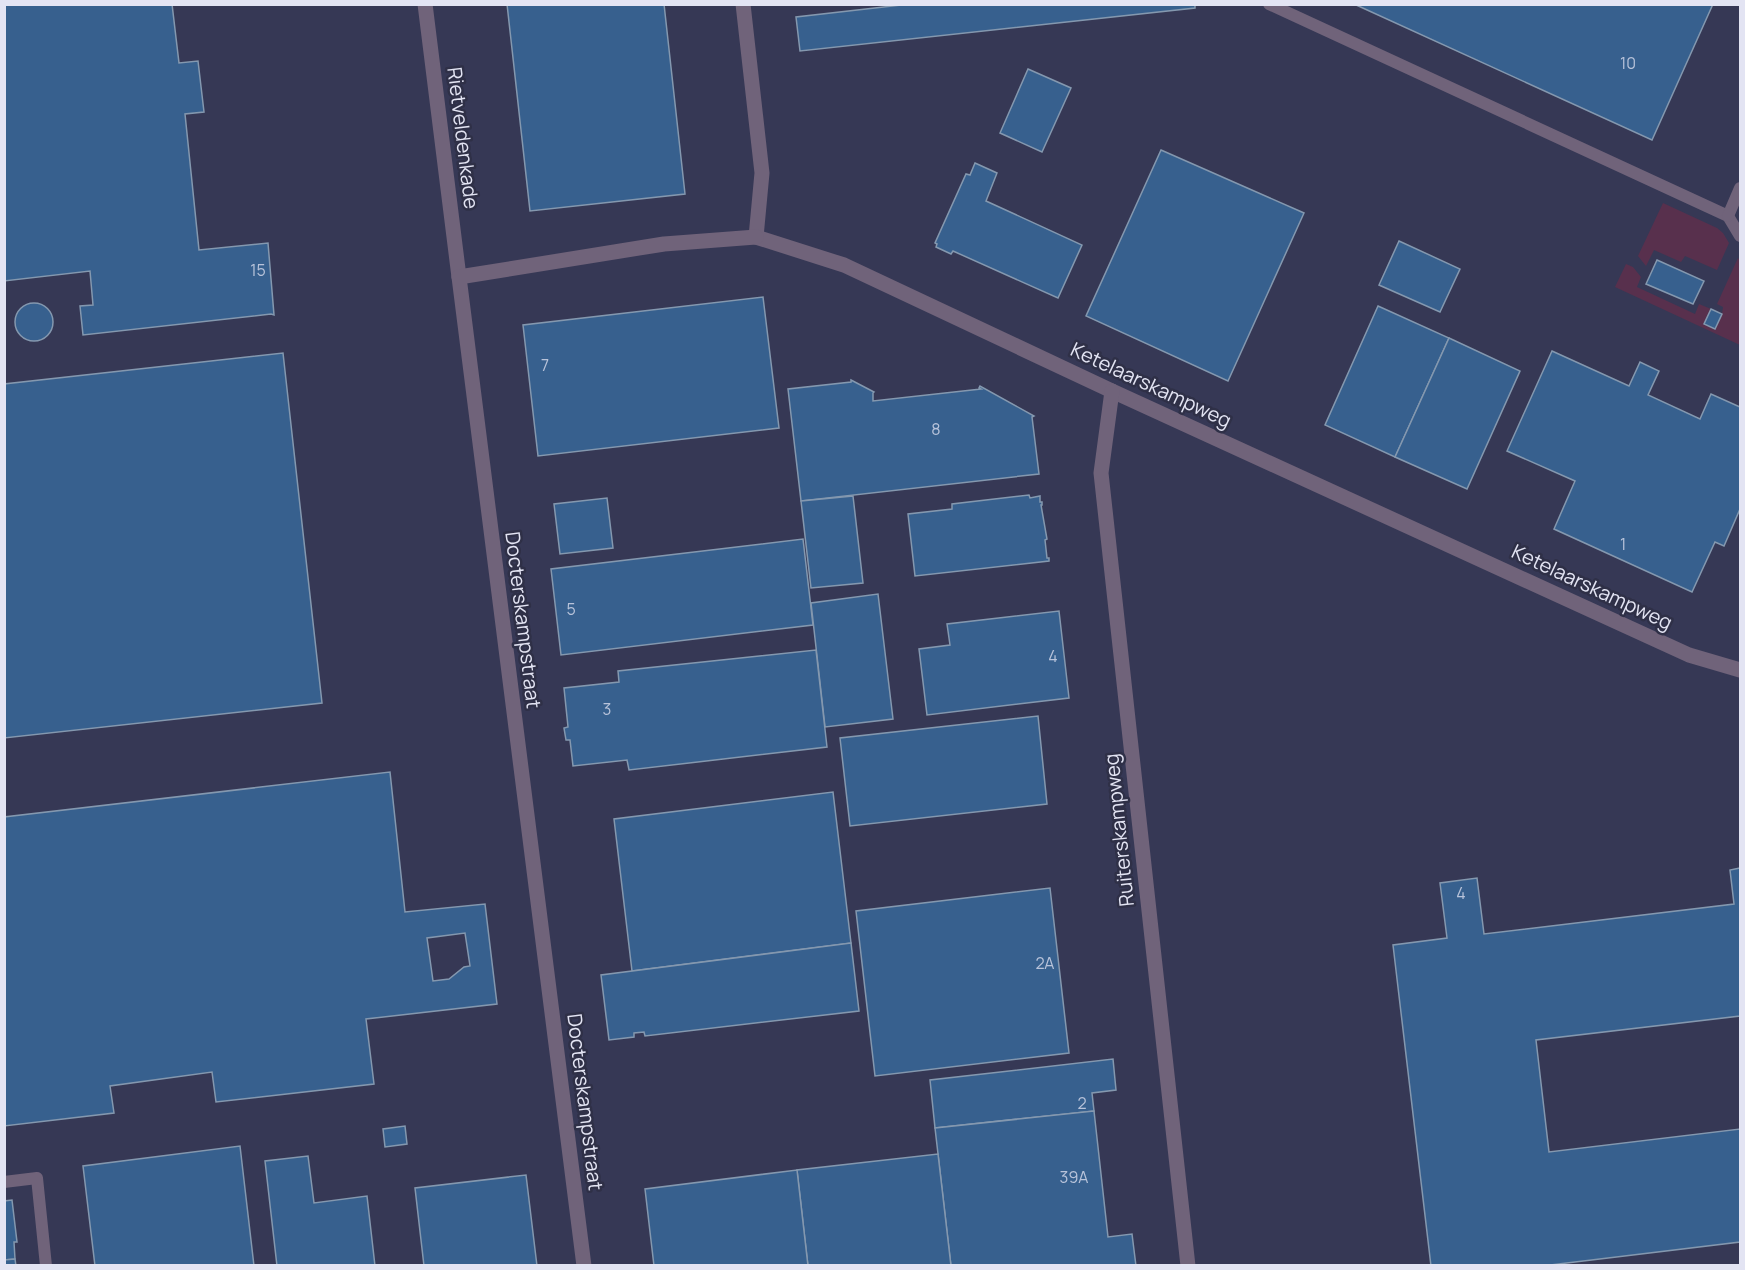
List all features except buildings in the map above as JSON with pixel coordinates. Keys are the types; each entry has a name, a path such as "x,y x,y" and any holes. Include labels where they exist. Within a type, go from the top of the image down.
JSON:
{"street":[{"name":"Rietveldenkade","path":"425,4 459,277"},
{"path":"459,277 664,244 756,237 762,173 743,4"},
{"name":"Ketelaarskampweg","path":"756,237 844,265 1112,391 1689,655 1740,670"},
{"name":"Docterskampstraat","path":"459,277 584,1266"},
{"name":"Ruiterskampweg","path":"1112,391 1101,473 1188,1266"}],"lane":[{"path":"1269,4 1728,216 1740,236"},
{"path":"1728,216 1740,188"},
{"path":"4,1182 37,1178 46,1266"}],"shaded area":[{"path":"5,5 1740,5 1740,1265 5,1265"},
{"path":"1663,203 1723,233 1729,243 1717,270 1685,256 1681,262 1654,250 1646,266 1638,256"},
{"path":"1738,258 1740,261 1740,345 1615,287 1626,264 1633,267 1641,277 1637,287 1695,314 1699,304 1711,309 1704,324 1715,329 1723,307 1717,304"}]}
